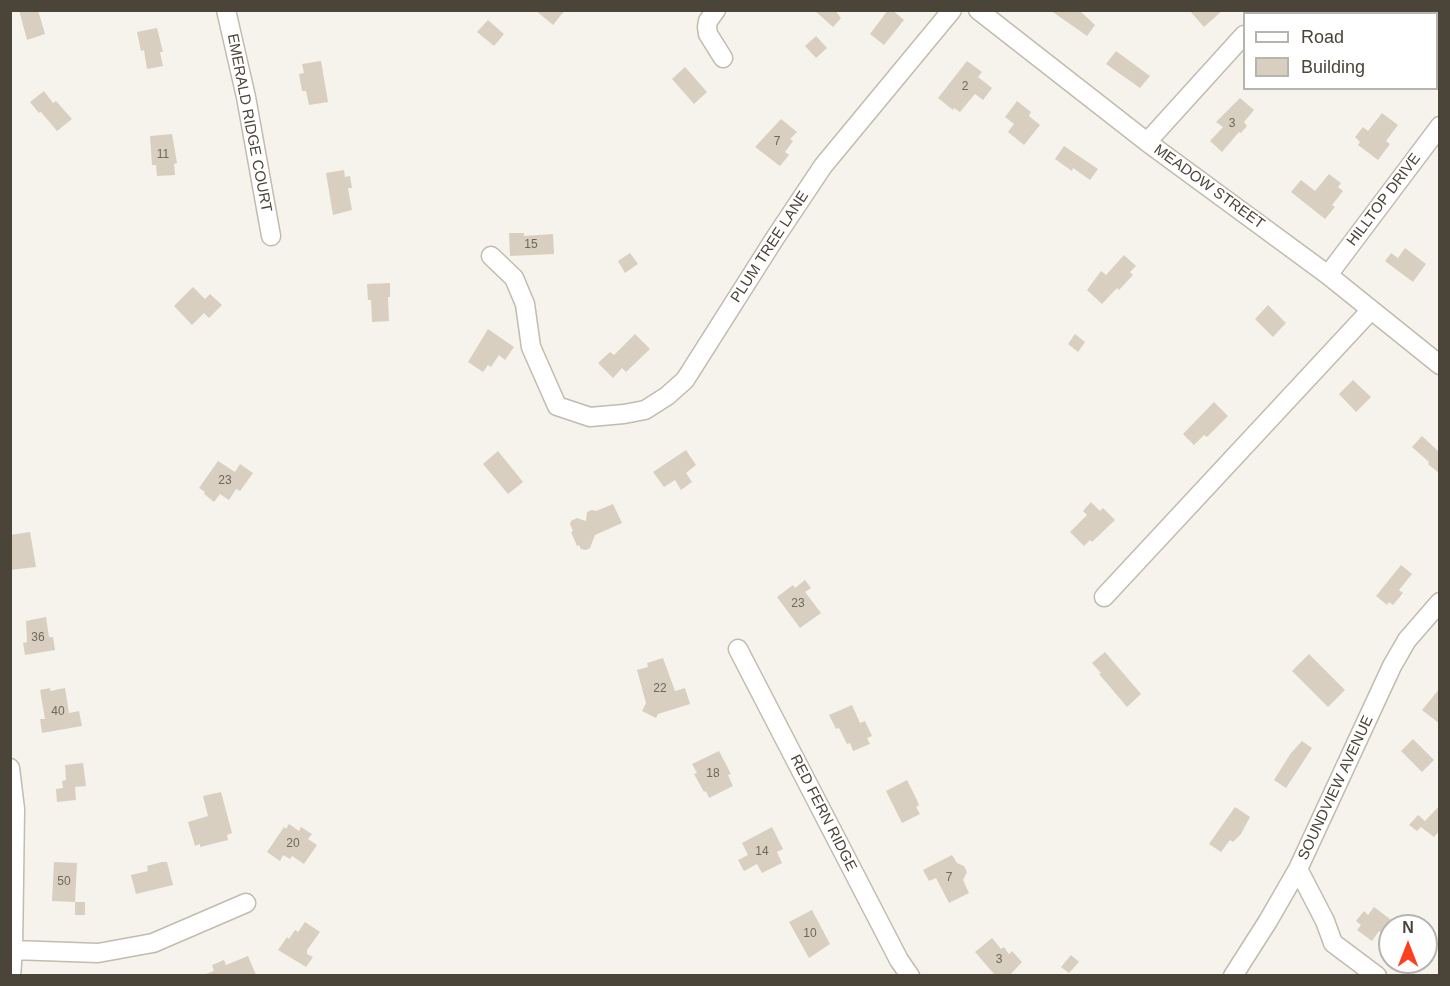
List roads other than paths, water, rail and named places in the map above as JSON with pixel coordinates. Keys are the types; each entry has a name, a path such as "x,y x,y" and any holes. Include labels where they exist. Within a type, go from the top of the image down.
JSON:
{"street":[{"name":"EMERALD RIDGE COURT","path":"226,10 246,97 272,236"},
{"path":"716,10 708,21 708,34 723,58"},
{"name":"PLUM TREE LANE","path":"491,256 514,278 525,304 531,347 557,406 590,417 645,410 667,396 685,380 823,166 952,10"},
{"name":"MEADOW STREET","path":"985,13 1147,142 1328,275 1440,365"},
{"path":"1147,142 1243,37"},
{"name":"HILLTOP DRIVE","path":"1328,275 1440,126"},
{"path":"1104,597 1371,310"},
{"name":"SOUNDVIEW AVENUE","path":"1233,975 1298,869 1392,666 1407,640 1440,602"},
{"name":"RED FERN RIDGE","path":"738,649 899,960 910,975"},
{"path":"10,768 15,809 14,950 11,975"},
{"path":"1298,869 1325,921 1333,943 1377,975"},
{"path":"14,950 98,953 153,943 246,903"}]}
